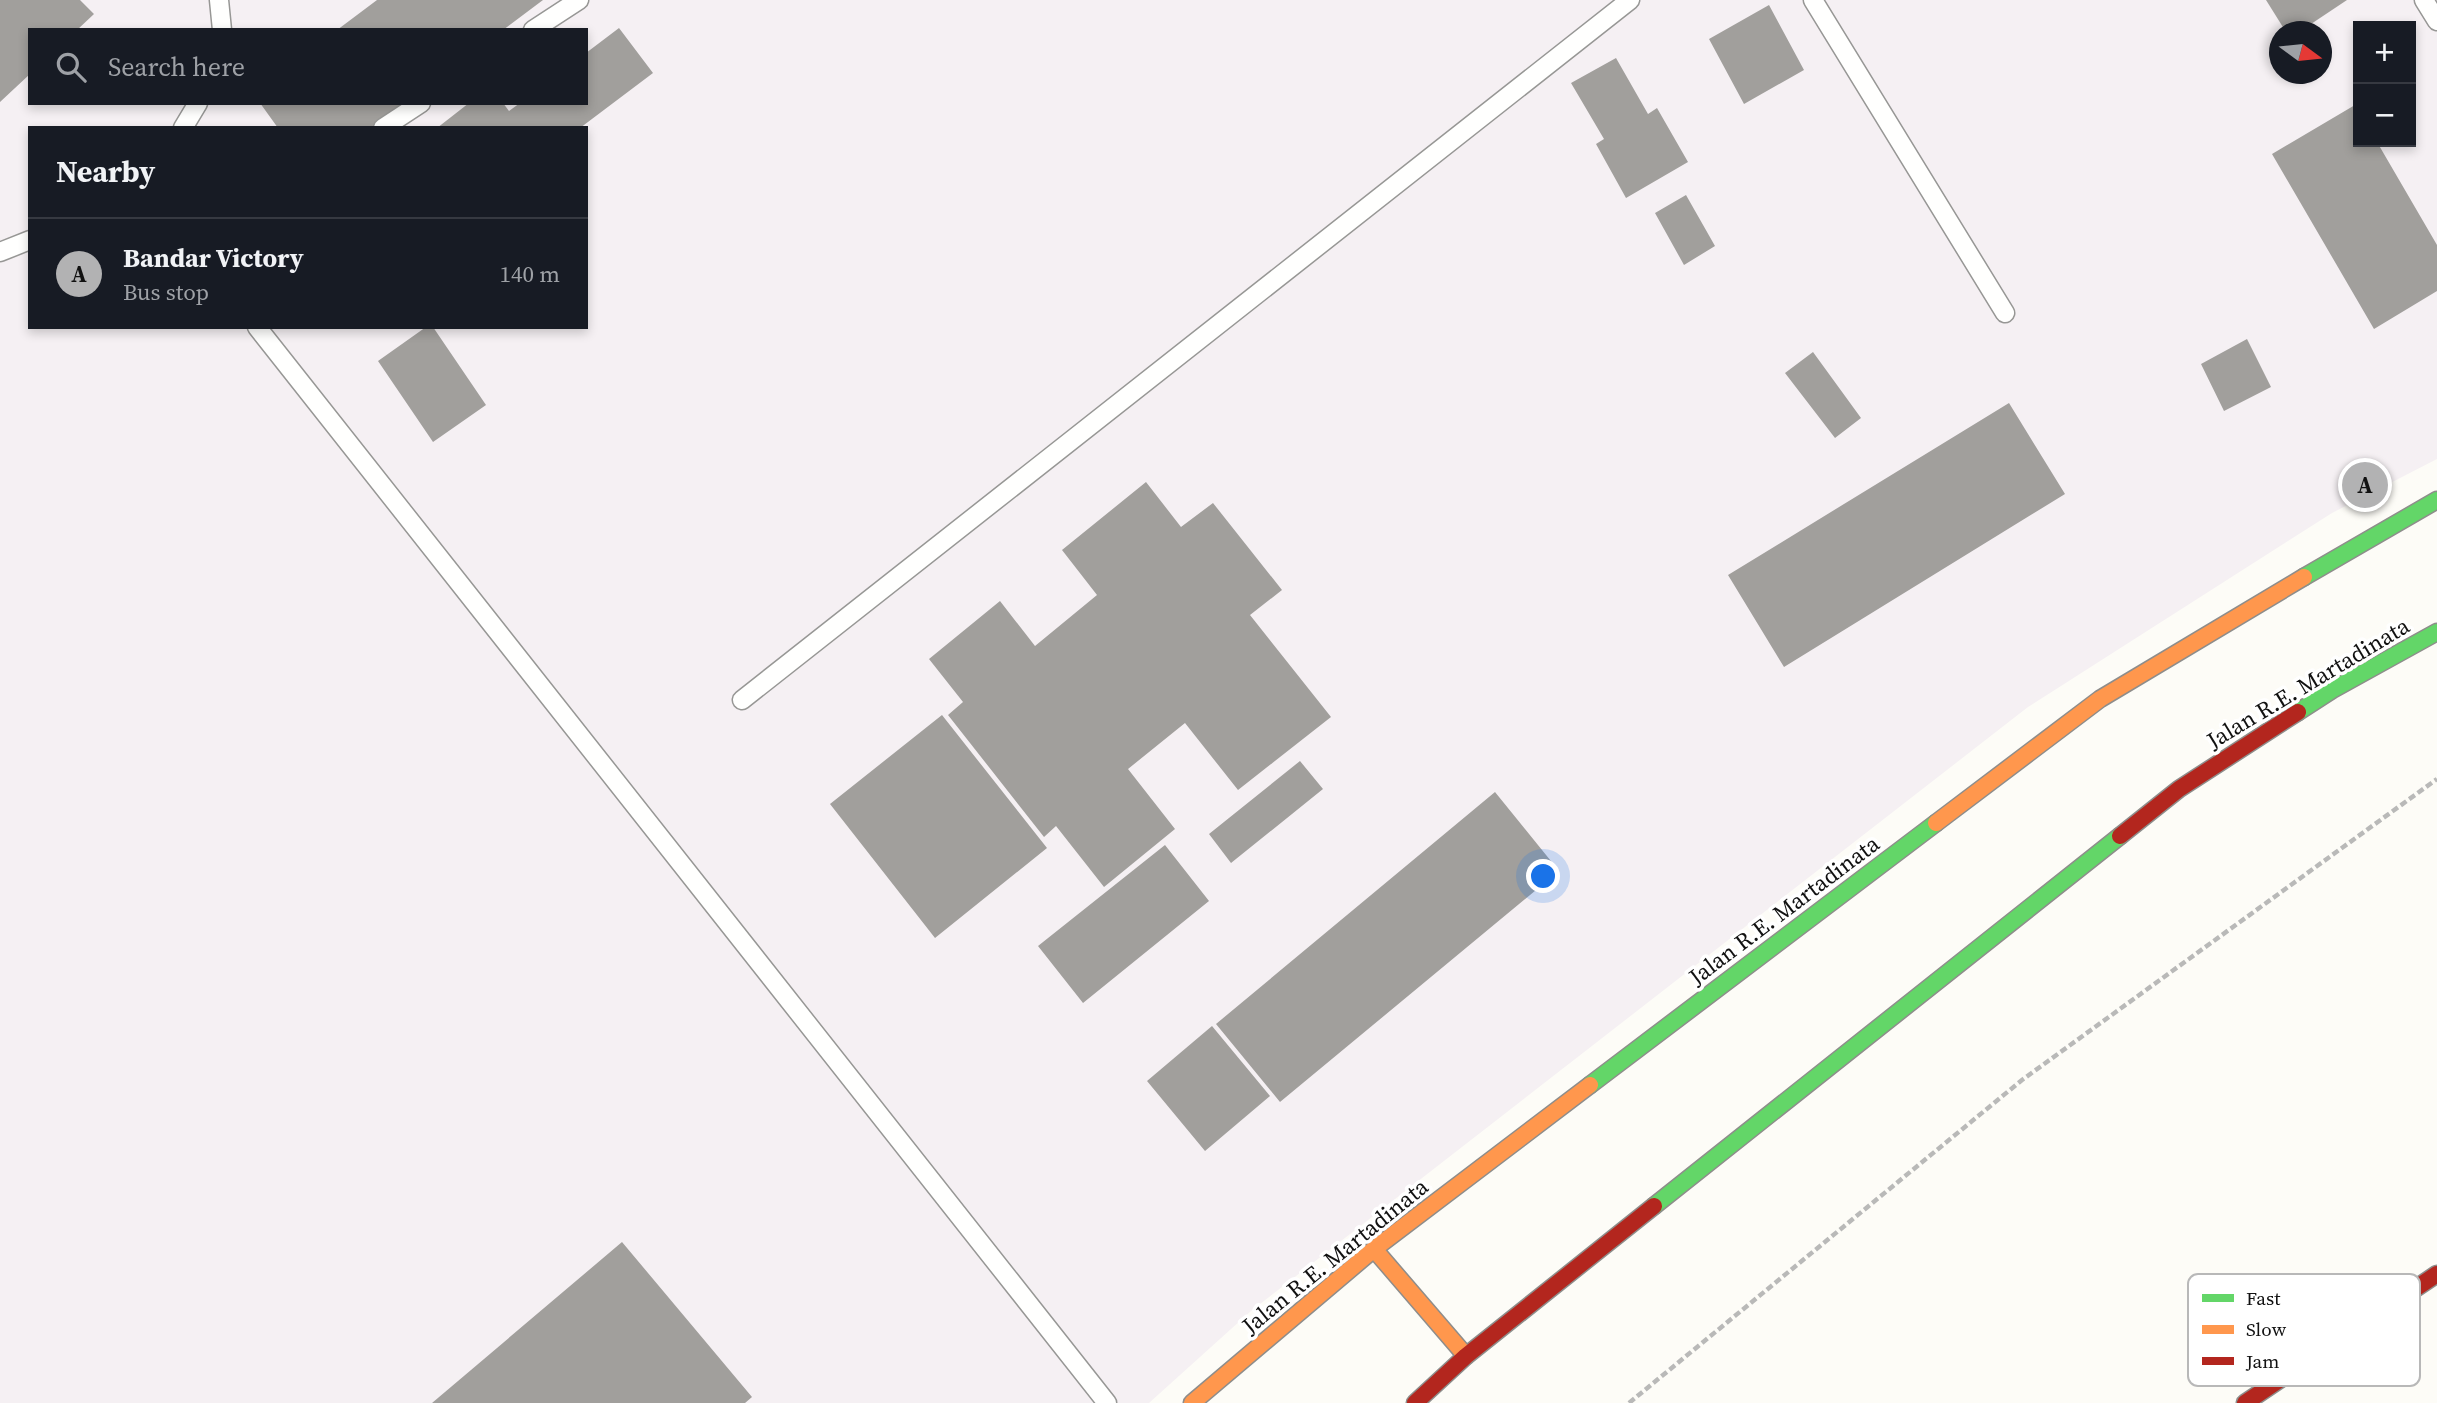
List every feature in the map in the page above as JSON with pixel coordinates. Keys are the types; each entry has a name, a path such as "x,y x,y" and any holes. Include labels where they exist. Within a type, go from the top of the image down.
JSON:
{"main road":[{"name":"Jalan R.E. Martadinata","path":"1192,1403 1374,1249 2100,699 2437,500"},
{"name":"Jalan R.E. Martadinata","path":"1415,1403 1465,1356 2179,789 2332,690 2437,632"},
{"path":"1374,1249 1465,1356"},
{"path":"2420,1285 2437,1274"},
{"path":"2245,1403 2270,1386"}],"lane":[{"path":"219,0 222,28"},
{"path":"536,28 579,0"},
{"path":"742,700 1630,0"},
{"path":"1813,0 2005,313"},
{"path":"2424,0 2437,21"},
{"path":"184,126 197,105"},
{"path":"386,126 418,105"},
{"path":"0,253 28,241"},
{"path":"259,329 1107,1403"}],"path":[{"path":"1629,1403 2022,1080 2437,779"}],"shaded area":[{"path":"0,0 2437,0 2437,459 2332,513 2028,707 1251,1311 1149,1403 0,1403"}],"building":[{"path":"0,0 80,0 94,14 79,28 28,28 28,76 0,102"},
{"path":"377,0 543,0 506,28 340,28"},
{"path":"2266,0 2347,0 2316,21 2279,21"},
{"path":"1769,5 1804,70 1744,104 1709,39"},
{"path":"619,28 653,73 583,126 440,126 466,105 504,105 509,111 517,105 588,105 588,51"},
{"path":"1616,58 1648,114 1657,108 1688,162 1626,198 1596,144 1604,139 1571,83"},
{"path":"261,105 400,105 373,126 277,126"},
{"path":"2353,106 2353,147 2380,147 2437,245 2437,291 2374,329 2272,154"},
{"path":"1686,195 1715,246 1684,265 1655,213"},
{"path":"423,329 434,329 486,405 433,442 378,361"},
{"path":"2247,339 2271,387 2224,411 2201,364"},
{"path":"1813,352 1861,418 1835,438 1785,373"},
{"path":"2009,403 2065,494 1784,667 1728,575"},
{"path":"1146,482 1181,527 1213,503 1282,590 1250,615 1331,717 1238,790 1185,723 1128,769 1175,829 1104,887 1056,826 1044,837 948,715 963,702 929,659 1000,601 1035,646 1097,595 1062,550"},
{"path":"942,715 1047,848 935,938 830,804"},
{"path":"1300,761 1323,789 1231,863 1209,834"},
{"path":"1495,792 1559,871 1280,1102 1216,1024"},
{"path":"1165,845 1209,901 1083,1003 1038,946"},
{"path":"1212,1026 1270,1096 1205,1151 1147,1081"},
{"path":"622,1242 752,1397 745,1403 432,1403"}],"traffic: fast":[{"path":"2304,577 2437,500"},
{"path":"2298,712 2332,690 2437,632"},
{"path":"1590,1085 1936,823"},
{"path":"1654,1206 2120,836"}],"traffic: slow":[{"path":"1936,823 2100,699 2304,577"},
{"path":"1192,1403 1374,1249 1590,1085"},
{"path":"1374,1249 1466,1356"}],"traffic: jam":[{"path":"2120,836 2179,789 2298,712"},
{"path":"1415,1403 1466,1356 1654,1206"},
{"path":"2420,1285 2437,1274"},
{"path":"2245,1403 2270,1386"}],"place":[{"name":"Bandar Victory","path":"2365,485"}]}
